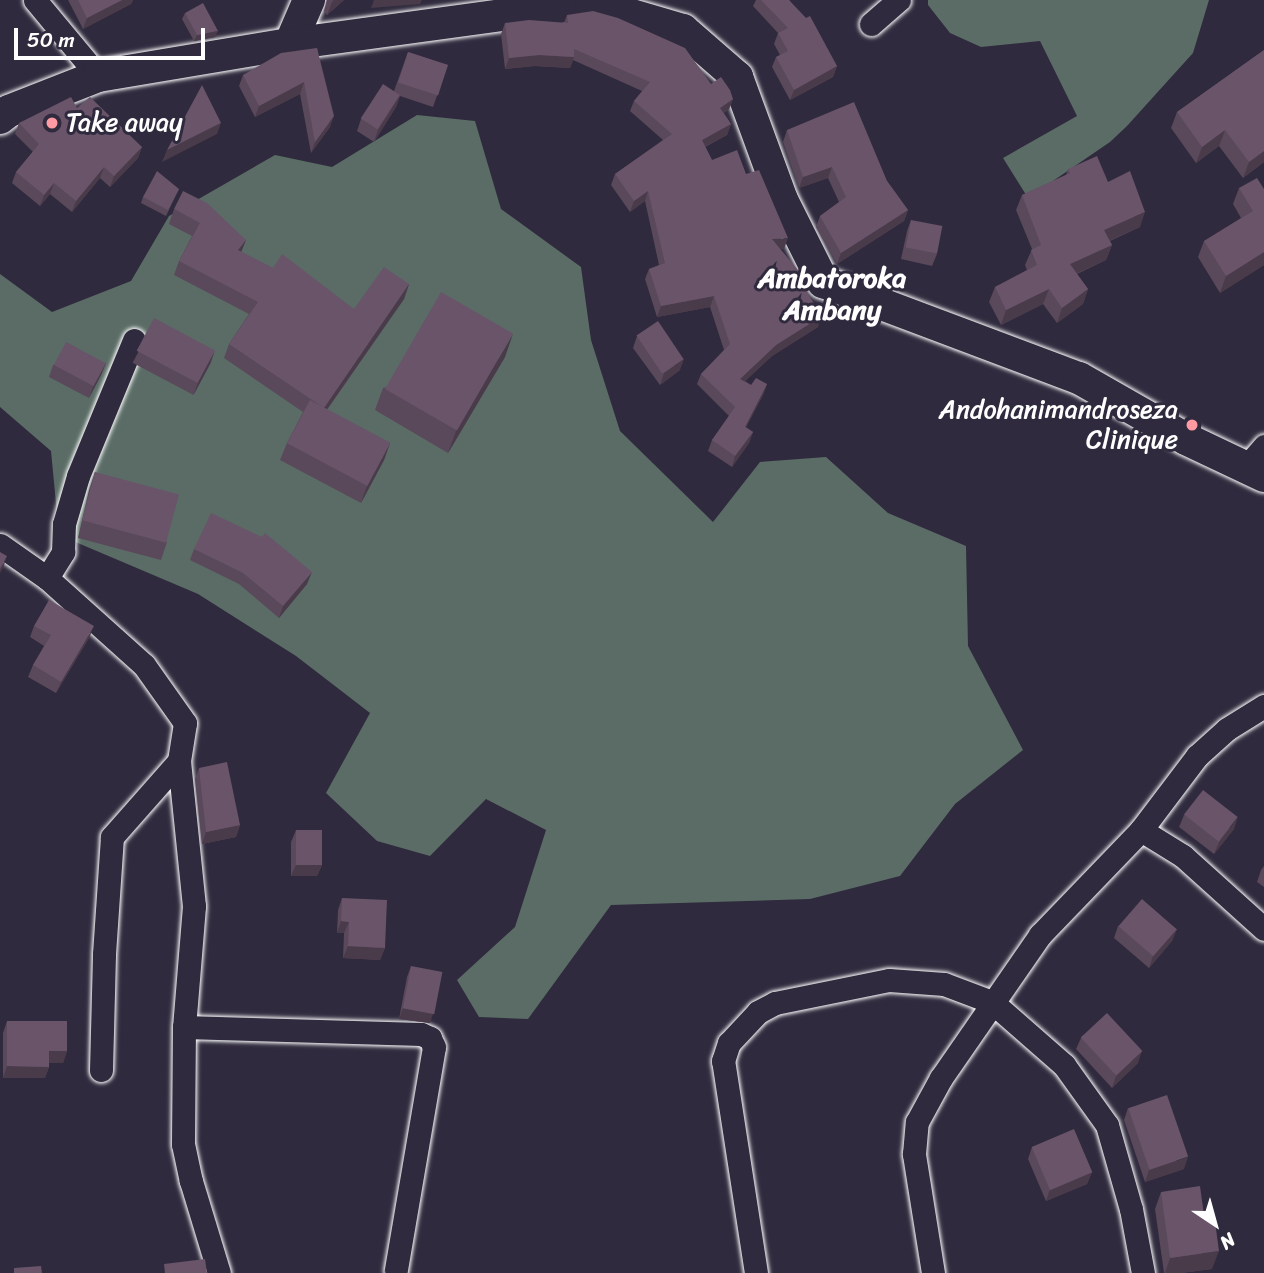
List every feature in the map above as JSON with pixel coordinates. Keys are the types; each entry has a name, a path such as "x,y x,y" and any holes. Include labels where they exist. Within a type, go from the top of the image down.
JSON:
{"street":[{"path":"35,0 98,76"},
{"path":"290,44 309,0"},
{"path":"871,24 899,0"},
{"path":"0,118 9,111 98,76 290,44 591,3 683,30 737,77 782,200 824,282 1079,379 1186,439 1258,463"},
{"path":"47,578 63,552 64,524 79,476 134,340"},
{"path":"0,545 47,578 144,665 185,723 180,761 194,906 184,1027 183,1144 193,1191 219,1273"},
{"path":"933,1273 914,1154 917,1122 941,1078 1040,935 1141,830 1197,757 1227,729 1264,706"},
{"path":"101,1070 104,954 112,837 180,761"},
{"path":"1141,830 1183,856 1264,929"},
{"path":"756,1273 723,1061 729,1043 743,1026 775,1003 888,980 944,984 992,1002 1064,1065 1107,1125 1131,1209 1143,1273"},
{"path":"184,1027 421,1034 430,1038 433,1047 396,1270"}],"green space":[{"path":"928,0 1209,0 1193,53 1127,126 1110,142 1028,198 1003,158 1077,116 1040,41 981,47 950,33 928,5"},
{"path":"417,115 475,121 501,209 581,267 591,340 620,431 713,522 760,462 826,457 888,513 966,546 968,646 1023,750 955,804 900,876 810,899 611,905 528,1019 479,1017 457,980 515,927 546,830 486,799 430,856 377,841 326,793 370,713 296,656 198,594 59,535 51,451 0,407 0,274 52,312 131,281 169,216 275,155 332,167"}],"building":[{"path":"78,0 122,0 87,18"},
{"path":"761,0 789,0 806,18 810,16 837,66 794,90 776,57 788,51 778,33 788,28"},
{"path":"203,3 218,31 197,35 185,13"},
{"path":"593,11 618,18 685,48 711,84 721,77 733,99 720,108 731,124 702,140 712,160 737,150 746,174 759,170 788,238 772,239 806,280 801,283 822,316 776,345 740,379 751,385 756,378 767,384 745,427 753,432 735,456 712,440 735,407 701,374 730,344 714,296 661,306 649,269 665,263 648,191 634,201 615,174 672,134 634,101 650,82 574,49 574,57 539,55 509,58 505,23 529,20 568,23 567,15"},
{"path":"317,48 334,116 315,142 304,82 259,106 243,75 281,53"},
{"path":"1264,50 1264,151 1249,162 1225,130 1202,147 1177,112"},
{"path":"408,52 448,65 438,95 398,82"},
{"path":"383,84 400,95 377,129 361,118"},
{"path":"202,85 221,123 167,150"},
{"path":"71,97 77,108 90,97 142,147 114,176 104,167 76,201 54,183 44,195 16,172 39,144 19,123"},
{"path":"854,102 887,181 908,210 841,253 820,216 846,197 832,167 803,177 787,130"},
{"path":"1097,156 1108,182 1130,171 1145,212 1104,230 1112,245 1070,264 1088,289 1062,308 1049,289 1006,310 995,287 1037,265 1031,250 1041,245 1022,195 1070,173 1068,169"},
{"path":"157,171 179,189 168,210 143,197"},
{"path":"1257,178 1264,189 1264,252 1226,276 1204,241 1253,211 1239,188"},
{"path":"183,191 207,203 246,240 238,250 273,268 282,254 354,309 384,267 409,284 324,408 229,344 258,302 179,261 200,223 174,209"},
{"path":"911,220 942,226 937,254 906,247"},
{"path":"441,292 513,333 457,430 385,389"},
{"path":"154,318 215,350 198,383 137,351"},
{"path":"658,321 684,359 662,374 636,336"},
{"path":"66,342 106,363 94,386 54,365"},
{"path":"310,400 390,443 367,486 287,443"},
{"path":"95,472 179,495 166,543 82,520"},
{"path":"211,513 262,537 265,533 312,572 283,606 243,573 194,549"},
{"path":"0,552 7,556 0,569"},
{"path":"49,600 94,626 61,682 33,665 51,635 34,626"},
{"path":"227,762 240,825 206,832 199,768"},
{"path":"1203,790 1238,817 1219,842 1184,814"},
{"path":"296,830 322,830 322,865 296,865"},
{"path":"342,898 387,900 385,948 348,946 349,922 341,921"},
{"path":"1142,899 1177,929 1153,956 1118,926"},
{"path":"411,966 442,972 434,1014 403,1008"},
{"path":"1107,1013 1142,1051 1116,1076 1081,1038"},
{"path":"7,1021 67,1021 67,1051 49,1051 49,1067 7,1066"},
{"path":"1167,1095 1188,1156 1149,1170 1128,1108"},
{"path":"1074,1129 1092,1172 1050,1190 1032,1147"},
{"path":"1200,1186 1204,1215 1214,1214 1219,1251 1170,1258 1161,1192"},
{"path":"205,1259 207,1273 165,1273 164,1264"},
{"path":"41,1266 42,1273 14,1273 14,1268"}],"place":[{"name":"Take away","path":"52,123"},
{"name":"Andohanimandroseza Clinique","path":"1192,425"}],"district":[{"name":"Ambatoroka Ambany","path":"832,294"}]}
